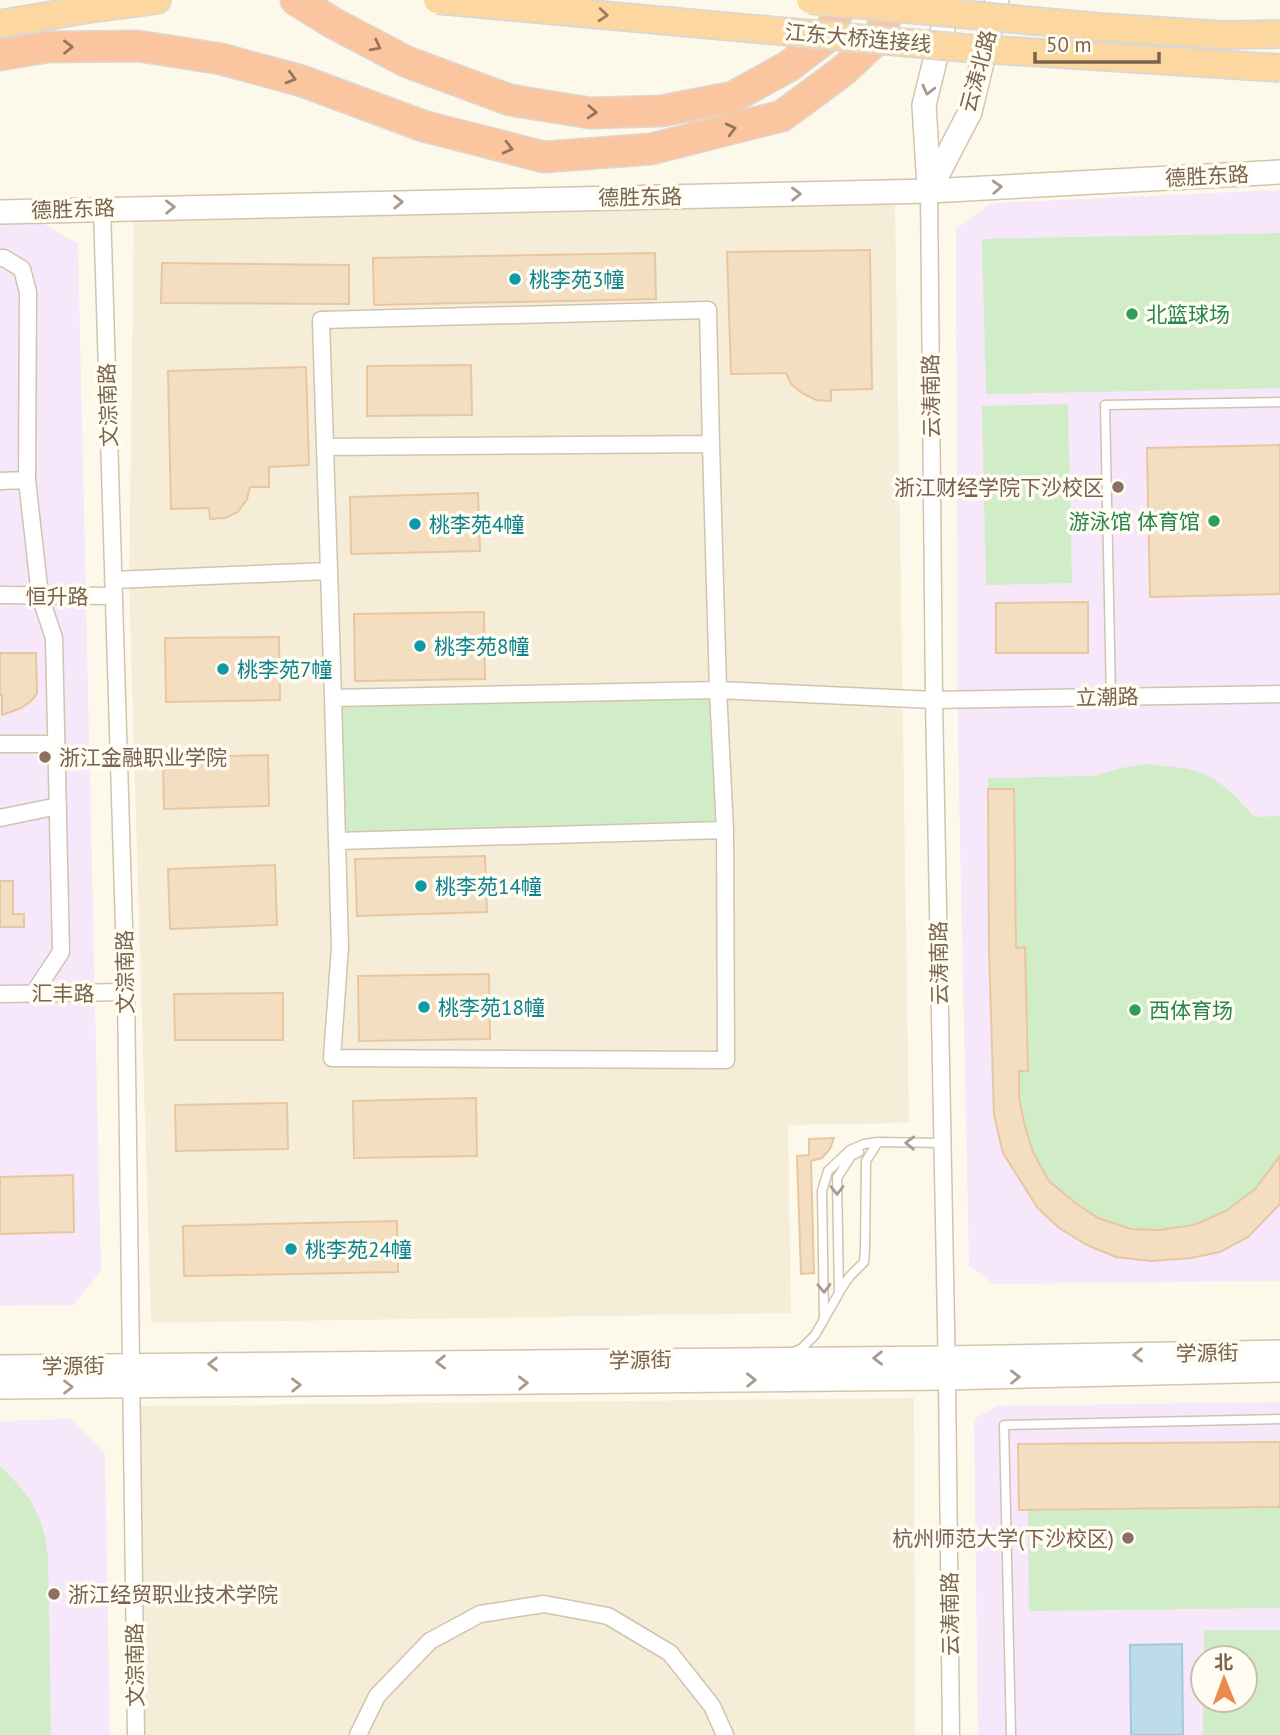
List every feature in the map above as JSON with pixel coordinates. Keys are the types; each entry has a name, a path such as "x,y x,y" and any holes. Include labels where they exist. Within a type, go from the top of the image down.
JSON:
{"highway":[{"path":"0,24 157,0"},
{"path":"296,0 407,62 510,100 590,113 661,111 733,97 789,66 830,35 841,0"},
{"name":"江东大桥连接线","path":"437,0 965,48 1280,68"},
{"name":"江东大桥连接线","path":"810,0 1099,27 1222,35 1280,34"},
{"path":"0,55 48,47 138,46 221,58 302,81 423,126 544,157 651,149 782,116 844,70 879,37 892,0"}],"main road":[{"name":"云涛北路","path":"929,191 925,105 950,0"},
{"name":"云涛北路","path":"929,191 970,112 996,0"},
{"name":"德胜东路","path":"0,212 929,191 1280,172"},
{"name":"学源街","path":"0,1367 132,1376 779,1359 947,1368 1280,1352"},
{"path":"0,1387 132,1376 947,1368 1280,1370"}],"street":[{"name":"云涛南路","path":"929,191 934,699 951,1735"},
{"name":"文淙南路","path":"102,208 126,992 136,1735"},
{"path":"0,258 22,269 29,292 27,480 40,596 54,638 61,952 34,993"},
{"path":"708,310 718,690 725,830 726,1060 332,1058 340,947 325,447 321,320 708,310"},
{"path":"325,447 711,444"},
{"path":"0,481 27,480"},
{"name":"恒升路","path":"0,596 40,596 329,571"},
{"name":"立潮路","path":"332,698 718,690 934,699 1280,694"},
{"path":"0,744 56,744"},
{"path":"0,818 58,806"},
{"path":"337,841 725,830"},
{"name":"汇丰路","path":"0,993 126,992"},
{"path":"358,1735 377,1696 430,1641 480,1614 544,1604 608,1616 670,1653 712,1706 725,1735"}],"lane":[{"path":"1111,697 1105,405 1280,402"},
{"path":"839,1293 837,1178 851,1156 878,1142"},
{"path":"779,1359 802,1348 815,1335 850,1276 864,1262 866,1161 878,1142"},
{"path":"824,1318 822,1191 828,1171 850,1150 864,1144 942,1143"},
{"path":"1011,1735 1004,1425 1280,1419"}],"shaded area":[{"name":"浙江财经学院下沙校区","path":"1280,190 1280,1281 993,1284 969,1265 958,745 956,229 991,203"},
{"path":"895,203 909,1123 788,1125 791,1313 151,1323 129,583 134,215"},
{"name":"浙江金融职业学院","path":"37,219 78,244 101,1270 74,1305 0,1306 0,221"},
{"path":"914,1398 915,1735 143,1735 132,1406"},
{"name":"杭州师范大学(下沙校区)","path":"1280,1402 1280,1735 978,1735 974,1419 997,1406"},
{"name":"浙江经贸职业技术学院","path":"70,1419 105,1453 110,1735 0,1735 0,1421"}],"green space":[{"name":"北篮球场","path":"1280,233 1280,388 986,394 982,239"},
{"path":"1068,404 1072,583 986,585 982,406"},
{"path":"712,694 716,823 344,833 341,704"},
{"name":"西体育场","path":"1149,764 1202,773 1228,789 1254,817 1280,816 1280,1204 1248,1237 1220,1252 1191,1258 1152,1261 1116,1257 1087,1245 1059,1228 1037,1207 1003,1153 994,1115 989,948 988,778 1092,776"},
{"path":"0,1466 34,1507 46,1543 51,1735 0,1735"},
{"path":"1280,1507 1280,1608 1029,1611 1028,1510"},
{"path":"1204,1630 1280,1630 1280,1735 1203,1735 1203,1714 1259,1714 1259,1644 1204,1644"}],"water":[{"path":"1182,1644 1183,1735 1131,1735 1130,1645"}],"building":[{"path":"870,250 872,389 831,390 831,401 816,400 791,384 786,373 731,374 727,252"},
{"name":"桃李苑3幢","path":"655,253 656,299 374,305 373,258"},
{"path":"162,263 349,265 349,304 161,303"},
{"path":"471,365 472,415 367,416 367,366"},
{"path":"306,367 309,465 269,467 269,487 250,487 247,499 238,512 225,518 210,519 209,508 171,509 168,371"},
{"name":"游泳馆 体育馆","path":"1280,445 1280,594 1150,597 1147,448"},
{"name":"桃李苑4幢","path":"478,493 480,551 351,554 350,497"},
{"path":"1088,602 1088,653 996,653 996,603"},
{"name":"桃李苑8幢","path":"484,612 485,679 355,681 354,614"},
{"name":"桃李苑7幢","path":"279,637 280,700 166,702 165,638"},
{"path":"0,653 36,653 37,694 21,708 2,715 0,695"},
{"path":"268,755 269,806 164,809 163,758"},
{"path":"988,789 1014,789 1016,948 1025,947 1028,1071 1019,1071 1019,1099 1033,1152 1049,1181 1098,1218 1131,1229 1159,1230 1194,1225 1226,1211 1255,1189 1280,1156 1280,1204 1248,1237 1220,1252 1191,1258 1152,1261 1116,1257 1087,1245 1059,1228 1037,1207 1003,1153 994,1115"},
{"name":"桃李苑14幢","path":"485,856 487,912 357,916 355,859"},
{"path":"275,865 277,925 170,929 168,869"},
{"path":"0,881 13,881 13,914 24,914 24,927 0,927"},
{"name":"桃李苑18幢","path":"489,974 490,1039 359,1041 358,976"},
{"path":"283,993 283,1040 175,1040 174,994"},
{"path":"476,1098 477,1156 354,1158 353,1101"},
{"path":"287,1103 288,1149 176,1151 175,1105"},
{"path":"834,1138 830,1149 822,1158 811,1161 814,1273 801,1274 797,1156 809,1155 809,1139"},
{"path":"73,1175 74,1232 0,1234 0,1177"},
{"name":"桃李苑24幢","path":"397,1221 398,1272 184,1276 183,1226"},
{"path":"1280,1442 1280,1507 1019,1510 1018,1444"}],"place":[{"name":"桃李苑3幢","path":"515,279"},
{"name":"北篮球场","path":"1132,314"},
{"name":"浙江财经学院下沙校区","path":"1118,487"},
{"name":"游泳馆 体育馆","path":"1214,521"},
{"name":"桃李苑4幢","path":"415,524"},
{"name":"桃李苑8幢","path":"420,646"},
{"name":"桃李苑7幢","path":"223,669"},
{"name":"浙江金融职业学院","path":"45,757"},
{"name":"桃李苑14幢","path":"421,886"},
{"name":"桃李苑18幢","path":"424,1007"},
{"name":"西体育场","path":"1135,1010"},
{"name":"桃李苑24幢","path":"291,1249"},
{"name":"杭州师范大学(下沙校区)","path":"1128,1538"},
{"name":"浙江经贸职业技术学院","path":"54,1594"}]}
